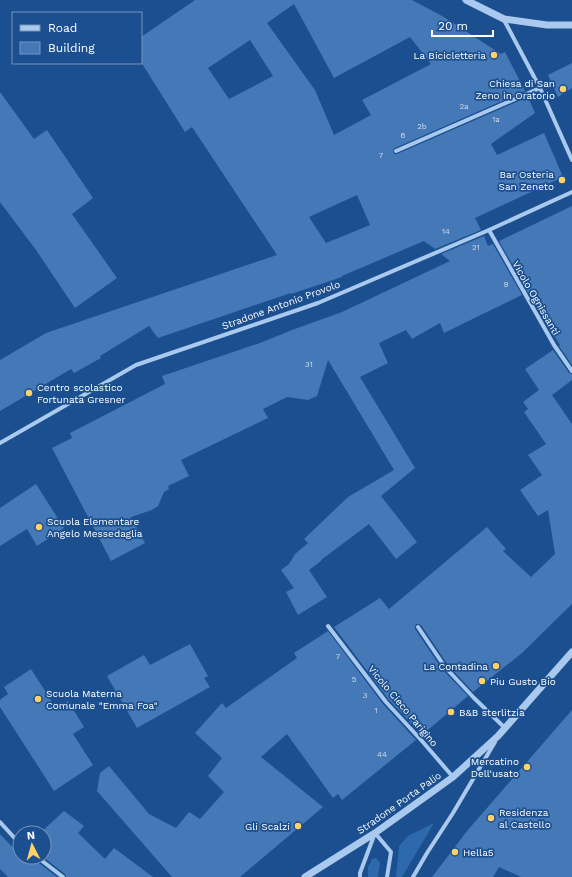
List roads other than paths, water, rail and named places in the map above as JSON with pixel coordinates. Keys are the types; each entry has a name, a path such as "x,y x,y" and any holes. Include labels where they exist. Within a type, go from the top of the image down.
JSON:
{"street":[{"path":"466,0 504,19 547,25 572,25"},
{"path":"504,19 540,88 572,160"},
{"path":"396,151 540,88"},
{"path":"570,192 572,199"},
{"name":"Stradone Antonio Provolo","path":"0,443 136,365 318,303 489,230 570,192"},
{"name":"Vicolo Ognissanti","path":"489,230 554,345 572,372"},
{"name":"Vicolo Cieco Parigino","path":"328,626 386,702 453,777"},
{"path":"418,627 445,667 505,728"},
{"name":"Stradone Porta Palio","path":"305,877 375,833 453,777 498,736 572,652"},
{"name":"Stradone Porta Palio","path":"413,877 453,813 498,736"},
{"path":"0,822 12,835"},
{"path":"360,877 360,872 375,833 391,852 387,877"},
{"path":"47,865 63,877"}],"place":[{"name":"La Bicicletteria","path":"494,55"},
{"name":"Chiesa di San Zeno in Oratorio","path":"563,89"},
{"name":"Bar Osteria San Zeneto","path":"562,180"},
{"name":"Centro scolastico Fortunata Gresner","path":"29,393"},
{"name":"Scuola Elementare Angelo Messedaglia","path":"39,527"},
{"name":"La Contadina","path":"496,666"},
{"name":"Piu Gusto Bio","path":"482,681"},
{"name":"Scuola Materna Comunale \"Emma Foa\"","path":"38,699"},
{"name":"B&B sterlitzia","path":"451,712"},
{"name":"Mercatino Dell'usato","path":"527,767"},
{"name":"Residenza al Castello","path":"491,818"},
{"name":"Gli Scalzi","path":"298,826"},
{"name":"Hella5","path":"455,852"}]}
